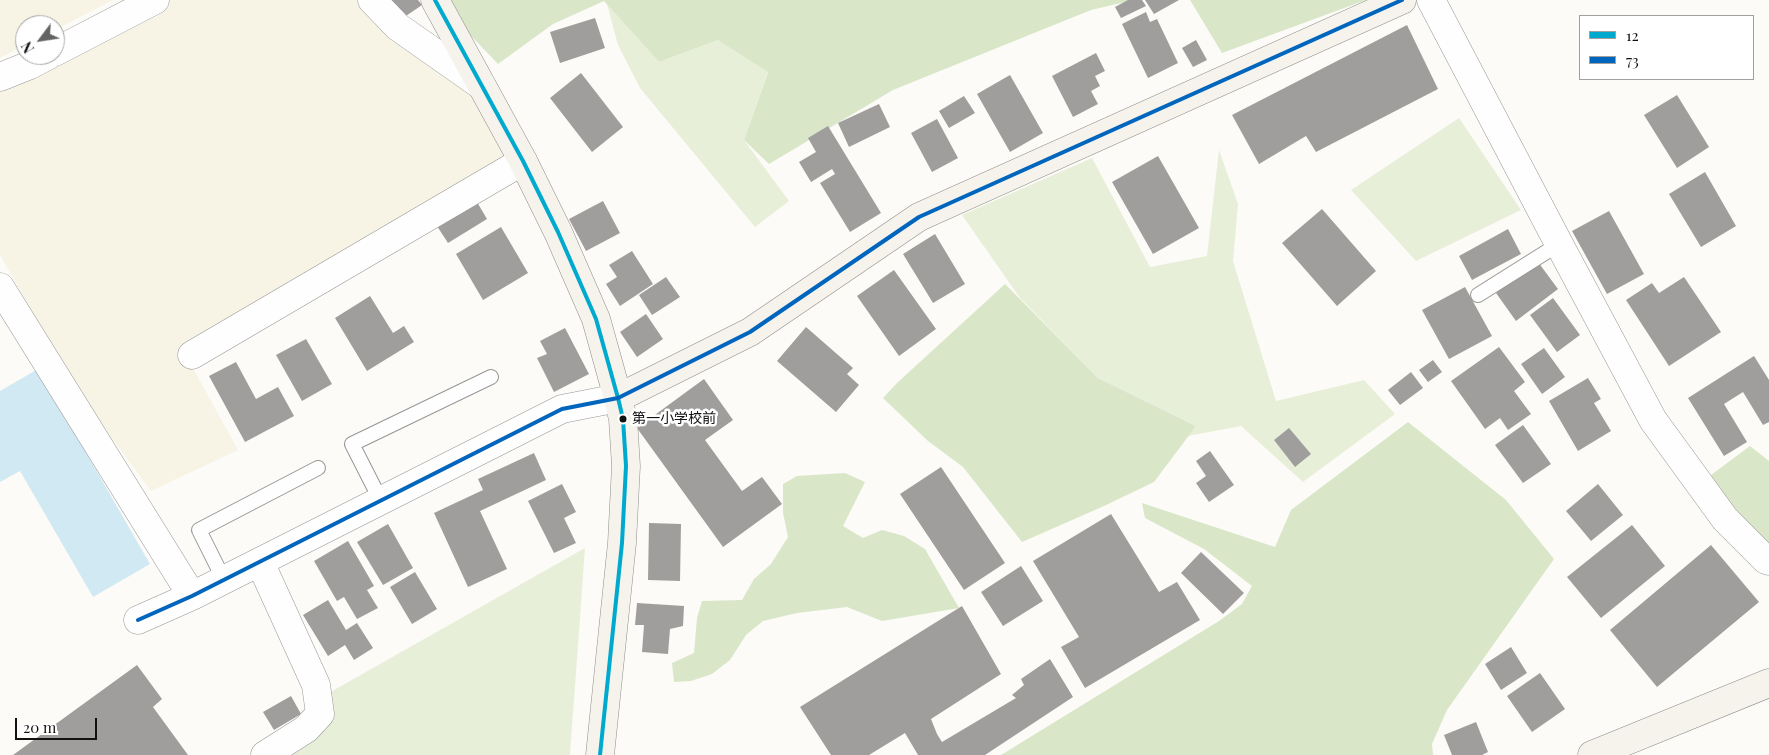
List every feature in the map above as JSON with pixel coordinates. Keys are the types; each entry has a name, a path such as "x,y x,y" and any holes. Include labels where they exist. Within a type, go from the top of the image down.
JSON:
{"street":[{"path":"65,47 156,0"},
{"path":"372,0 398,27 482,86"},
{"path":"435,0 523,161 558,232 596,319 623,419 626,466 623,533 600,755"},
{"path":"138,620 192,596 562,409 618,398 750,332 919,217 1402,0"},
{"path":"1431,0 1653,420 1725,519 1769,561"},
{"path":"0,77 30,65"},
{"path":"192,355 523,161"},
{"path":"0,287 192,596"},
{"path":"260,562 316,685 320,714 306,729 265,755"},
{"path":"1592,755 1769,683"}],"lane":[{"path":"1478,295 1559,244"},
{"path":"381,501 352,444 491,377"},
{"path":"224,580 199,530 318,468"}],"shaded area":[{"path":"0,0 113,0 65,25 65,15 15,15 15,50 0,58"},
{"path":"154,0 370,0 460,70 509,154 183,350 238,450 151,491 79,394 0,255 0,91 44,65 65,65 65,53"}],"green space":[{"path":"443,0 1134,0 1091,10 893,90 769,164 744,140 768,72 718,40 659,62 604,1 553,24 498,64 451,15"},
{"path":"1190,0 1366,0 1222,53"},
{"path":"607,4 659,62 718,40 769,68 744,140 789,201 755,227 640,88 618,45"},
{"path":"1459,118 1521,210 1416,261 1351,190"},
{"path":"1219,150 1238,204 1233,261 1276,401 1364,380 1395,414 1303,482 1241,426 1188,436 1196,426 1098,378 1020,298 962,215 1092,158 1150,267 1207,256"},
{"path":"1005,284 1098,378 1196,426 1154,482 1022,542 963,467 928,441 883,398"},
{"path":"1408,422 1506,500 1554,559 1447,710 1432,744 1433,755 1001,755 1219,621 1242,604 1252,586 1204,549 1145,518 1142,503 1275,547 1291,510"},
{"path":"1750,446 1769,461 1769,546 1724,505 1711,475"},
{"path":"845,473 865,482 843,526 863,538 882,530 904,536 925,549 959,608 882,621 847,607 797,613 763,621 746,635 730,660 712,674 691,681 674,682 672,663 694,653 697,618 702,601 742,600 754,579 771,564 788,537 783,513 783,484 797,476"},
{"path":"585,548 570,755 275,755 327,694"}],"water":[{"path":"38,369 150,564 93,597 20,471 0,482 0,391"}],"building":[{"path":"390,0 418,0 422,5 403,18"},
{"path":"1128,0 1142,0 1146,6 1121,18 1115,7"},
{"path":"1145,0 1179,0 1154,14"},
{"path":"1146,12 1150,22 1157,19 1178,63 1148,78 1122,24"},
{"path":"595,18 605,48 560,63 550,32"},
{"path":"1407,25 1438,89 1316,152 1306,136 1259,164 1232,115"},
{"path":"1196,40 1207,60 1193,67 1182,48"},
{"path":"1096,53 1105,71 1095,76 1100,86 1091,91 1098,104 1073,117 1052,76"},
{"path":"581,73 623,127 592,152 550,98"},
{"path":"1010,75 1043,133 1010,152 977,94"},
{"path":"1677,95 1709,147 1677,168 1644,115"},
{"path":"964,96 975,113 949,128 939,111"},
{"path":"879,104 890,127 849,147 838,123"},
{"path":"937,119 958,158 932,172 911,133"},
{"path":"828,126 881,213 850,232 820,183 835,174 832,169 811,182 799,162 816,152 808,138"},
{"path":"1158,156 1199,228 1153,254 1112,182"},
{"path":"1705,172 1736,226 1701,247 1669,194"},
{"path":"603,201 620,233 586,251 569,219"},
{"path":"477,202 487,219 448,243 437,226"},
{"path":"1322,209 1376,271 1337,306 1282,243"},
{"path":"1609,211 1644,274 1607,294 1572,231"},
{"path":"501,227 528,273 483,300 456,254"},
{"path":"1508,229 1521,254 1472,280 1459,256"},
{"path":"935,234 965,284 933,303 903,254"},
{"path":"632,251 653,284 620,306 606,284 617,277 609,265"},
{"path":"1538,262 1558,289 1516,321 1496,293"},
{"path":"894,270 936,329 899,356 857,296"},
{"path":"666,277 680,297 652,315 639,295"},
{"path":"1684,277 1721,332 1669,366 1626,300 1652,283 1659,293"},
{"path":"1465,287 1492,336 1449,359 1422,310"},
{"path":"370,296 393,333 404,326 414,342 367,371 335,318"},
{"path":"1553,298 1580,335 1557,352 1530,315"},
{"path":"646,314 663,339 637,357 620,332"},
{"path":"806,327 853,368 847,374 859,385 836,412 777,361"},
{"path":"565,328 589,374 554,392 537,358 547,354 540,341"},
{"path":"306,339 332,384 302,401 276,355"},
{"path":"1499,347 1525,382 1514,391 1531,414 1508,430 1500,418 1485,429 1451,381"},
{"path":"1544,348 1565,377 1542,394 1521,364"},
{"path":"1754,356 1769,380 1769,422 1763,425 1743,392 1724,404 1747,442 1724,456 1688,398"},
{"path":"1433,360 1442,372 1428,382 1419,370"},
{"path":"236,362 256,399 278,387 294,416 245,442 209,376"},
{"path":"1411,372 1423,388 1400,405 1388,390"},
{"path":"1588,378 1601,399 1594,403 1611,431 1578,451 1549,401"},
{"path":"704,379 733,420 705,440 742,491 762,477 782,504 723,547 637,428"},
{"path":"1523,425 1551,464 1523,483 1495,445"},
{"path":"1289,428 1311,454 1295,467 1274,440"},
{"path":"1210,451 1234,485 1209,502 1196,483 1206,476 1196,461"},
{"path":"534,453 546,480 480,511 507,569 468,587 434,513 483,490 478,479"},
{"path":"941,467 1005,563 964,590 900,494"},
{"path":"562,484 576,512 564,518 576,543 554,553 528,501"},
{"path":"1598,484 1623,515 1591,541 1566,511"},
{"path":"1111,514 1159,592 1177,582 1200,620 1085,688 1061,647 1079,637 1033,561"},
{"path":"649,523 681,524 680,581 648,580"},
{"path":"388,524 413,568 383,585 357,542"},
{"path":"1632,525 1665,566 1601,618 1567,577"},
{"path":"348,541 374,586 367,590 378,608 357,619 344,597 337,601 314,561"},
{"path":"1711,545 1759,602 1657,687 1610,630"},
{"path":"1201,552 1244,593 1223,614 1181,573"},
{"path":"1021,566 1043,601 1003,626 981,592"},
{"path":"415,572 437,609 412,624 390,587"},
{"path":"328,600 346,630 357,623 373,648 354,660 345,645 328,656 303,615"},
{"path":"637,603 684,606 683,626 670,629 668,654 642,652 644,625 635,625"},
{"path":"962,606 1001,674 931,719 942,742 1016,698 1012,695 1024,685 1021,679 1050,659 1073,697 985,755 918,755 905,733 869,755 831,755 800,707"},
{"path":"1511,647 1527,673 1501,690 1485,664"},
{"path":"137,665 162,699 153,707 188,755 13,755"},
{"path":"1540,673 1565,709 1532,732 1507,696"},
{"path":"291,696 301,714 274,730 263,712"},
{"path":"1476,722 1488,752 1482,755 1452,755 1444,735"}],"transit line":[{"name":"12","path":"435,0 523,161 558,232 596,319 623,419 626,466 622,543 600,755"},
{"name":"73","path":"138,620 192,596 562,409 618,398 750,332 919,217 1402,0"}],"place":[{"name":"第一小学校前","path":"623,419"}]}
